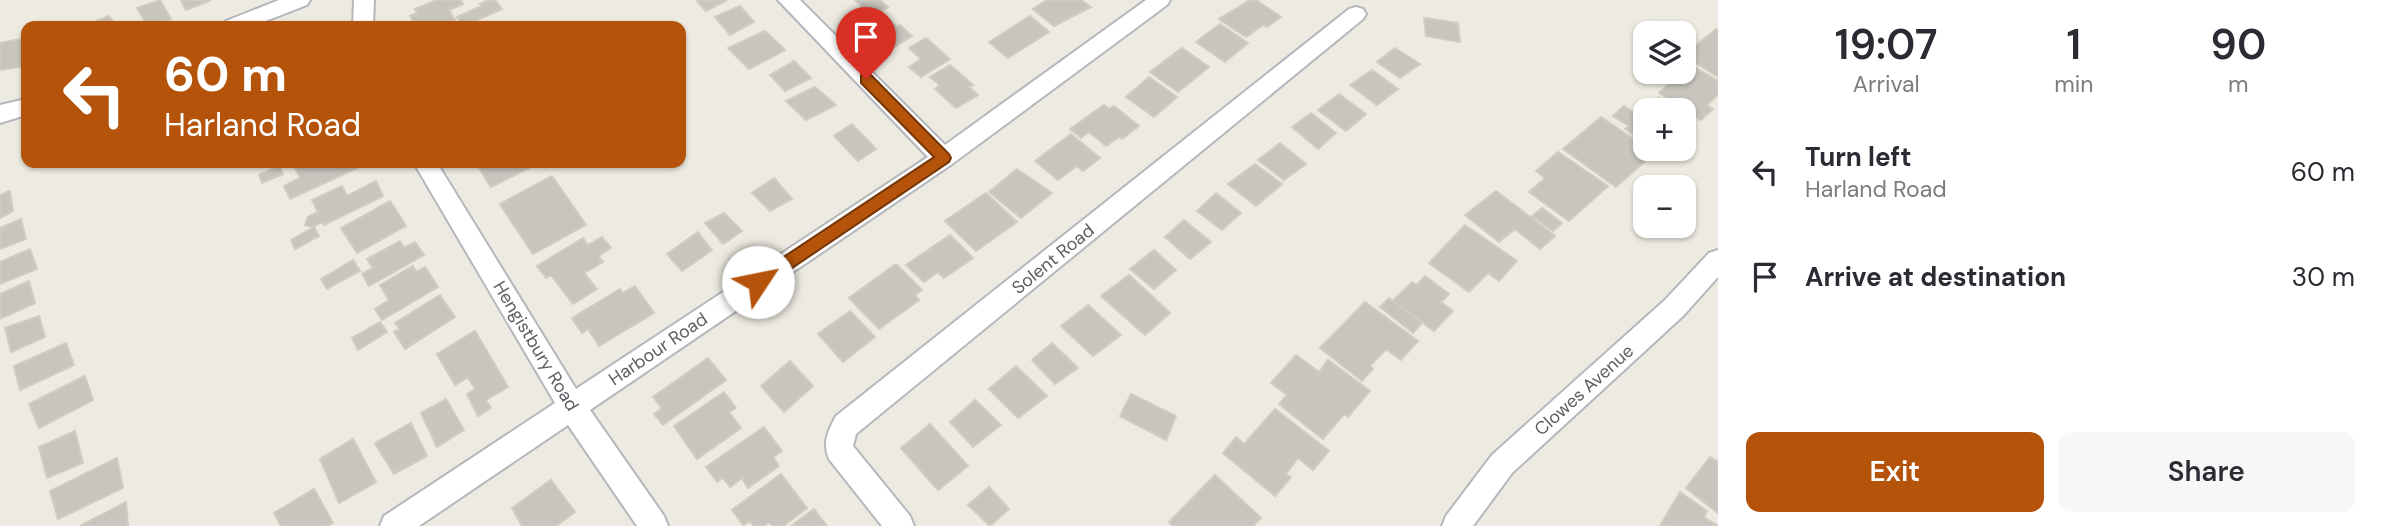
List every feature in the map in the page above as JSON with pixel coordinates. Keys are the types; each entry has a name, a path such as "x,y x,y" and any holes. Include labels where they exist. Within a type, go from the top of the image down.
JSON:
{"street":[{"path":"246,21 300,0"},
{"path":"363,0 363,21"},
{"path":"788,0 944,158"},
{"name":"Harbour Road","path":"394,526 944,158 1160,0"},
{"name":"Solent Road","path":"900,526 839,450 839,436 846,425 1356,14"},
{"path":"0,114 21,108"},
{"name":"Hengistbury Road","path":"428,168 572,407 654,526"},
{"name":"Clowes Avenue","path":"1456,526 1502,464 1674,308 1718,260"}],"building":[{"path":"160,0 171,19 145,21 137,8"},
{"path":"181,0 211,0 186,10"},
{"path":"437,0 461,0 463,4 449,10 455,20 452,21 414,21 410,16 417,13 415,9"},
{"path":"495,0 502,9 474,21 460,21 457,17 482,6 480,4"},
{"path":"696,0 727,0 706,11"},
{"path":"855,0 880,0 888,7 866,20 855,11 863,7"},
{"path":"1047,0 1081,0 1091,7 1054,26 1033,9"},
{"path":"1250,0 1256,0 1281,17 1246,37 1219,19"},
{"path":"740,6 754,22 730,35 715,17"},
{"path":"109,16 112,21 97,21"},
{"path":"1030,16 1049,32 1008,58 989,42"},
{"path":"886,17 912,36 894,47 870,26"},
{"path":"1424,18 1458,23 1460,42 1426,36"},
{"path":"1220,24 1248,43 1225,62 1196,42"},
{"path":"1716,29 1718,31 1718,77 1696,63 1696,45"},
{"path":"765,31 785,50 749,69 728,48"},
{"path":"926,38 950,59 921,77 909,67 921,59 909,48"},
{"path":"21,39 21,67 0,70 0,43"},
{"path":"1182,48 1209,67 1178,92 1150,72"},
{"path":"1395,48 1420,64 1400,78 1377,62"},
{"path":"794,61 811,78 785,91 770,75"},
{"path":"950,65 973,85 969,87 978,95 956,108 935,89 940,85 930,77"},
{"path":"1696,68 1718,81 1718,95 1707,105 1713,109 1701,120 1696,117 1696,98 1667,98 1659,93 1669,84 1696,84"},
{"path":"1372,70 1398,89 1377,105 1350,85"},
{"path":"1149,77 1177,97 1154,117 1126,97"},
{"path":"815,87 836,105 806,120 786,101"},
{"path":"1339,94 1366,114 1346,131 1318,110"},
{"path":"1104,105 1109,109 1114,106 1139,126 1122,139 1119,137 1106,146 1089,132 1081,138 1070,129"},
{"path":"1624,106 1633,112 1633,134 1625,129 1629,126 1613,116"},
{"path":"1311,113 1336,133 1318,149 1292,127"},
{"path":"1601,117 1633,139 1633,161 1645,161 1616,187 1563,149"},
{"path":"852,124 876,149 858,161 834,136"},
{"path":"1071,134 1100,158 1083,171 1077,166 1058,180 1035,161"},
{"path":"1280,143 1306,164 1284,180 1258,160"},
{"path":"1558,152 1608,186 1569,221 1529,192 1545,178 1536,171"},
{"path":"1255,164 1282,184 1256,206 1228,184"},
{"path":"275,168 280,168 283,174 262,183 259,175"},
{"path":"295,168 357,168 290,199 284,186 300,178"},
{"path":"479,168 529,168 491,187"},
{"path":"1017,169 1052,193 1021,218 989,192"},
{"path":"552,176 586,225 533,254 500,204"},
{"path":"774,178 792,199 770,211 752,193"},
{"path":"376,181 383,196 324,225 322,222 313,227 305,225 308,217 318,212 312,200 342,186 347,196"},
{"path":"10,191 13,211 0,218 0,195"},
{"path":"1496,191 1555,236 1540,249 1515,229 1499,242 1465,215"},
{"path":"986,193 1017,222 976,251 945,221"},
{"path":"1216,193 1241,213 1222,230 1197,211"},
{"path":"390,201 406,226 357,253 341,228"},
{"path":"1542,208 1562,223 1553,231 1532,216"},
{"path":"724,213 742,231 723,244 705,223"},
{"path":"21,219 26,239 0,249 0,228"},
{"path":"1184,220 1211,242 1190,259 1165,237"},
{"path":"1465,225 1517,261 1499,281 1488,273 1469,292 1429,263"},
{"path":"314,227 319,236 295,249 291,240"},
{"path":"698,232 712,250 682,271 667,254"},
{"path":"950,235 973,258 944,278 938,272 924,282 906,265"},
{"path":"602,237 611,248 598,256 603,262 584,273 597,289 573,304 551,275 546,278 537,266 583,238 588,245"},
{"path":"400,241 404,248 415,242 424,255 369,286 362,274 373,268 367,259"},
{"path":"30,249 37,269 0,284 0,262"},
{"path":"1154,250 1176,270 1154,289 1130,269"},
{"path":"353,260 360,271 327,289 321,279"},
{"path":"896,264 922,290 915,295 919,300 879,329 849,298"},
{"path":"413,266 416,272 425,267 438,287 382,320 375,309 389,300 380,285"},
{"path":"1129,275 1170,313 1145,335 1101,296"},
{"path":"1425,276 1449,294 1441,302 1453,311 1434,331 1393,301 1412,282 1417,285"},
{"path":"29,281 35,303 0,319 0,294"},
{"path":"635,286 654,313 599,346 588,329 582,333 572,318 620,289 623,293"},
{"path":"440,295 455,317 405,349 394,332 400,329 395,323"},
{"path":"1389,298 1422,323 1413,333 1380,307"},
{"path":"1365,302 1418,341 1401,360 1386,349 1370,366 1373,369 1362,381 1320,348"},
{"path":"1088,305 1121,335 1093,356 1061,326"},
{"path":"850,311 875,337 843,362 818,334"},
{"path":"39,316 45,337 11,352 5,328"},
{"path":"380,322 387,332 358,350 352,338"},
{"path":"475,331 508,387 486,400 491,408 478,416 467,394 475,389 468,377 455,385 437,354"},
{"path":"66,343 74,365 20,390 14,366"},
{"path":"1052,343 1078,368 1055,384 1032,360"},
{"path":"1296,355 1319,372 1328,360 1370,391 1348,417 1344,414 1323,439 1279,404 1287,395 1271,383"},
{"path":"708,358 726,380 663,425 654,414 662,408 653,397"},
{"path":"790,361 813,386 784,412 761,386"},
{"path":"1016,366 1047,396 1018,418 989,389"},
{"path":"85,376 93,400 39,428 29,404"},
{"path":"724,392 736,408 729,412 741,428 697,459 674,426"},
{"path":"1131,394 1176,416 1166,440 1120,416"},
{"path":"446,399 464,430 437,447 421,413"},
{"path":"975,400 1001,425 973,447 950,422"},
{"path":"1275,409 1329,451 1313,470 1298,458 1286,474 1291,477 1275,496 1223,453 1236,437 1244,444"},
{"path":"411,423 427,456 394,474 375,443"},
{"path":"930,424 968,466 938,490 901,448"},
{"path":"764,427 782,451 773,457 779,466 748,488 742,478 730,487 723,478 717,482 706,467"},
{"path":"75,431 83,463 47,478 39,447"},
{"path":"353,439 376,482 339,503 320,459"},
{"path":"1710,457 1718,462 1718,513 1686,488"},
{"path":"117,458 123,488 58,519 50,491"},
{"path":"781,474 807,508 783,526 773,526 769,522 764,526 754,526 750,521 743,525 732,510"},
{"path":"1215,475 1261,518 1253,526 1173,526 1169,522"},
{"path":"551,480 575,512 556,526 522,526 512,508"},
{"path":"989,487 1009,509 990,526 968,505"},
{"path":"314,489 333,523 327,526 281,526 274,513"},
{"path":"1680,492 1707,511 1704,517 1718,526 1660,526"},
{"path":"126,502 128,526 80,526"},
{"path":"814,509 827,526 791,526"}],"route":[{"path":"758,282 944,158 866,79"}]}
